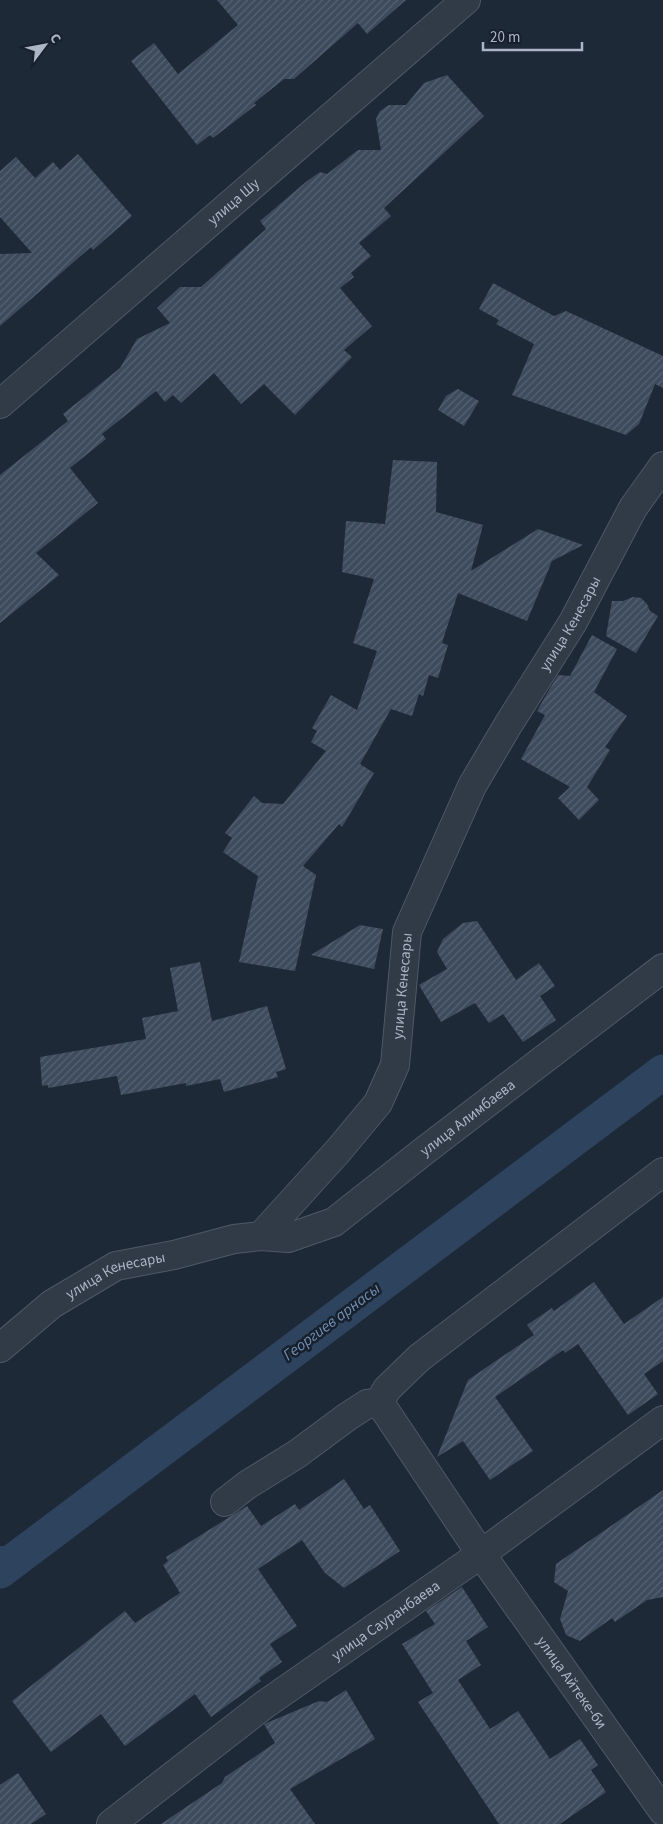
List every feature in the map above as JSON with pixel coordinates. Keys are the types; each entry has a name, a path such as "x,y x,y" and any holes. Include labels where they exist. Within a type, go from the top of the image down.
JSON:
{"street":[{"name":"улица Шу","path":"0,404 466,0"},
{"name":"улица Кенесары","path":"0,1348 52,1304 116,1266 234,1239 261,1236 378,1104 394,1066 407,932 472,786 573,622 633,508 663,466"},
{"name":"улица Алимбаева","path":"261,1236 288,1238 334,1222 663,968"},
{"path":"225,1502 367,1404 378,1404 387,1388 419,1358 663,1172"},
{"name":"улица Айтеке-би","path":"378,1404 382,1406 403,1435 481,1554 663,1811"},
{"name":"улица Сауранбаева","path":"111,1824 264,1705 481,1554 663,1420"}],"building":[{"path":"217,0 406,0 367,34 358,23 294,79 284,79 254,103 256,105 213,138 210,135 197,145 131,61 154,43 178,74 238,25"},
{"path":"447,75 484,116 384,208 391,216 359,243 371,256 351,273 354,277 340,288 372,326 344,350 352,357 295,415 264,384 241,404 214,373 181,403 173,395 165,402 156,391 102,434 106,439 70,468 98,503 36,553 59,575 0,623 0,475 68,421 63,414 120,368 137,339 170,323 157,308 180,287 201,287 266,229 260,221 320,172 327,174 358,150 381,150 376,119 380,111 389,105 406,105 424,83"},
{"path":"78,154 132,216 93,250 91,247 0,326 0,254 32,253 0,217 0,171 16,157 35,178 53,162 60,170"},
{"path":"493,283 554,316 566,311 663,356 663,388 655,384 639,424 626,435 512,395 534,344 496,324 499,320 479,309"},
{"path":"458,389 479,401 464,426 438,410 446,396"},
{"path":"393,460 437,462 436,512 483,525 471,571 538,529 583,545 552,561 527,621 458,593 442,643 448,645 438,678 429,675 423,696 419,694 412,716 391,709 360,764 374,773 342,827 339,824 303,866 316,875 295,971 239,962 258,876 223,852 232,838 225,833 254,796 262,803 283,804 326,751 311,742 317,731 312,728 331,695 357,710 377,651 353,643 374,579 342,572 346,521 385,524"},
{"path":"633,597 641,598 647,604 650,611 658,616 636,653 606,636 612,601 623,601"},
{"path":"592,635 617,649 594,692 627,716 605,747 610,750 587,787 599,800 579,820 558,798 570,787 521,759 545,715 537,711 549,690 558,675 570,676"},
{"path":"477,921 516,980 539,963 555,986 540,996 556,1020 523,1042 503,1014 489,1023 475,1003 441,1022 419,985 447,969 437,952 443,939 463,923"},
{"path":"360,925 383,929 374,969 311,955"},
{"path":"200,962 212,1021 267,1006 286,1069 276,1072 278,1077 224,1092 220,1079 121,1095 117,1076 48,1088 48,1085 42,1086 40,1057 146,1039 142,1018 178,1011 170,968"},
{"path":"594,1282 624,1324 663,1297 663,1361 644,1374 658,1394 628,1415 578,1344 565,1353 563,1350 495,1397 533,1451 490,1480 463,1441 437,1457 468,1380 534,1335 527,1325 552,1308 554,1311"},
{"path":"344,1479 364,1509 370,1505 400,1551 344,1588 325,1573 302,1540 258,1569 297,1626 270,1644 282,1662 259,1678 261,1681 211,1717 195,1694 125,1746 101,1714 51,1752 12,1701 125,1611 135,1623 180,1593 163,1565 168,1561 166,1557 247,1506 261,1526 295,1504 299,1510"},
{"path":"663,1490 663,1597 647,1600 615,1622 612,1618 580,1641 566,1635 560,1619 568,1591 554,1582 556,1564"},
{"path":"462,1587 488,1627 466,1641 481,1665 458,1680 490,1729 518,1711 550,1759 580,1739 598,1765 591,1770 606,1792 560,1824 499,1824 418,1702 433,1693 402,1644 435,1624 426,1611"},
{"path":"346,1690 375,1739 290,1789 315,1824 161,1824 222,1783 225,1777 275,1743 264,1724 319,1701 327,1702"},
{"path":"18,1773 46,1814 31,1824 0,1824 0,1785"}],"waterway":[{"name":"Георгиев арнасы","path":"0,1571 663,1072"},
{"path":"0,1551 25,1552"}]}
